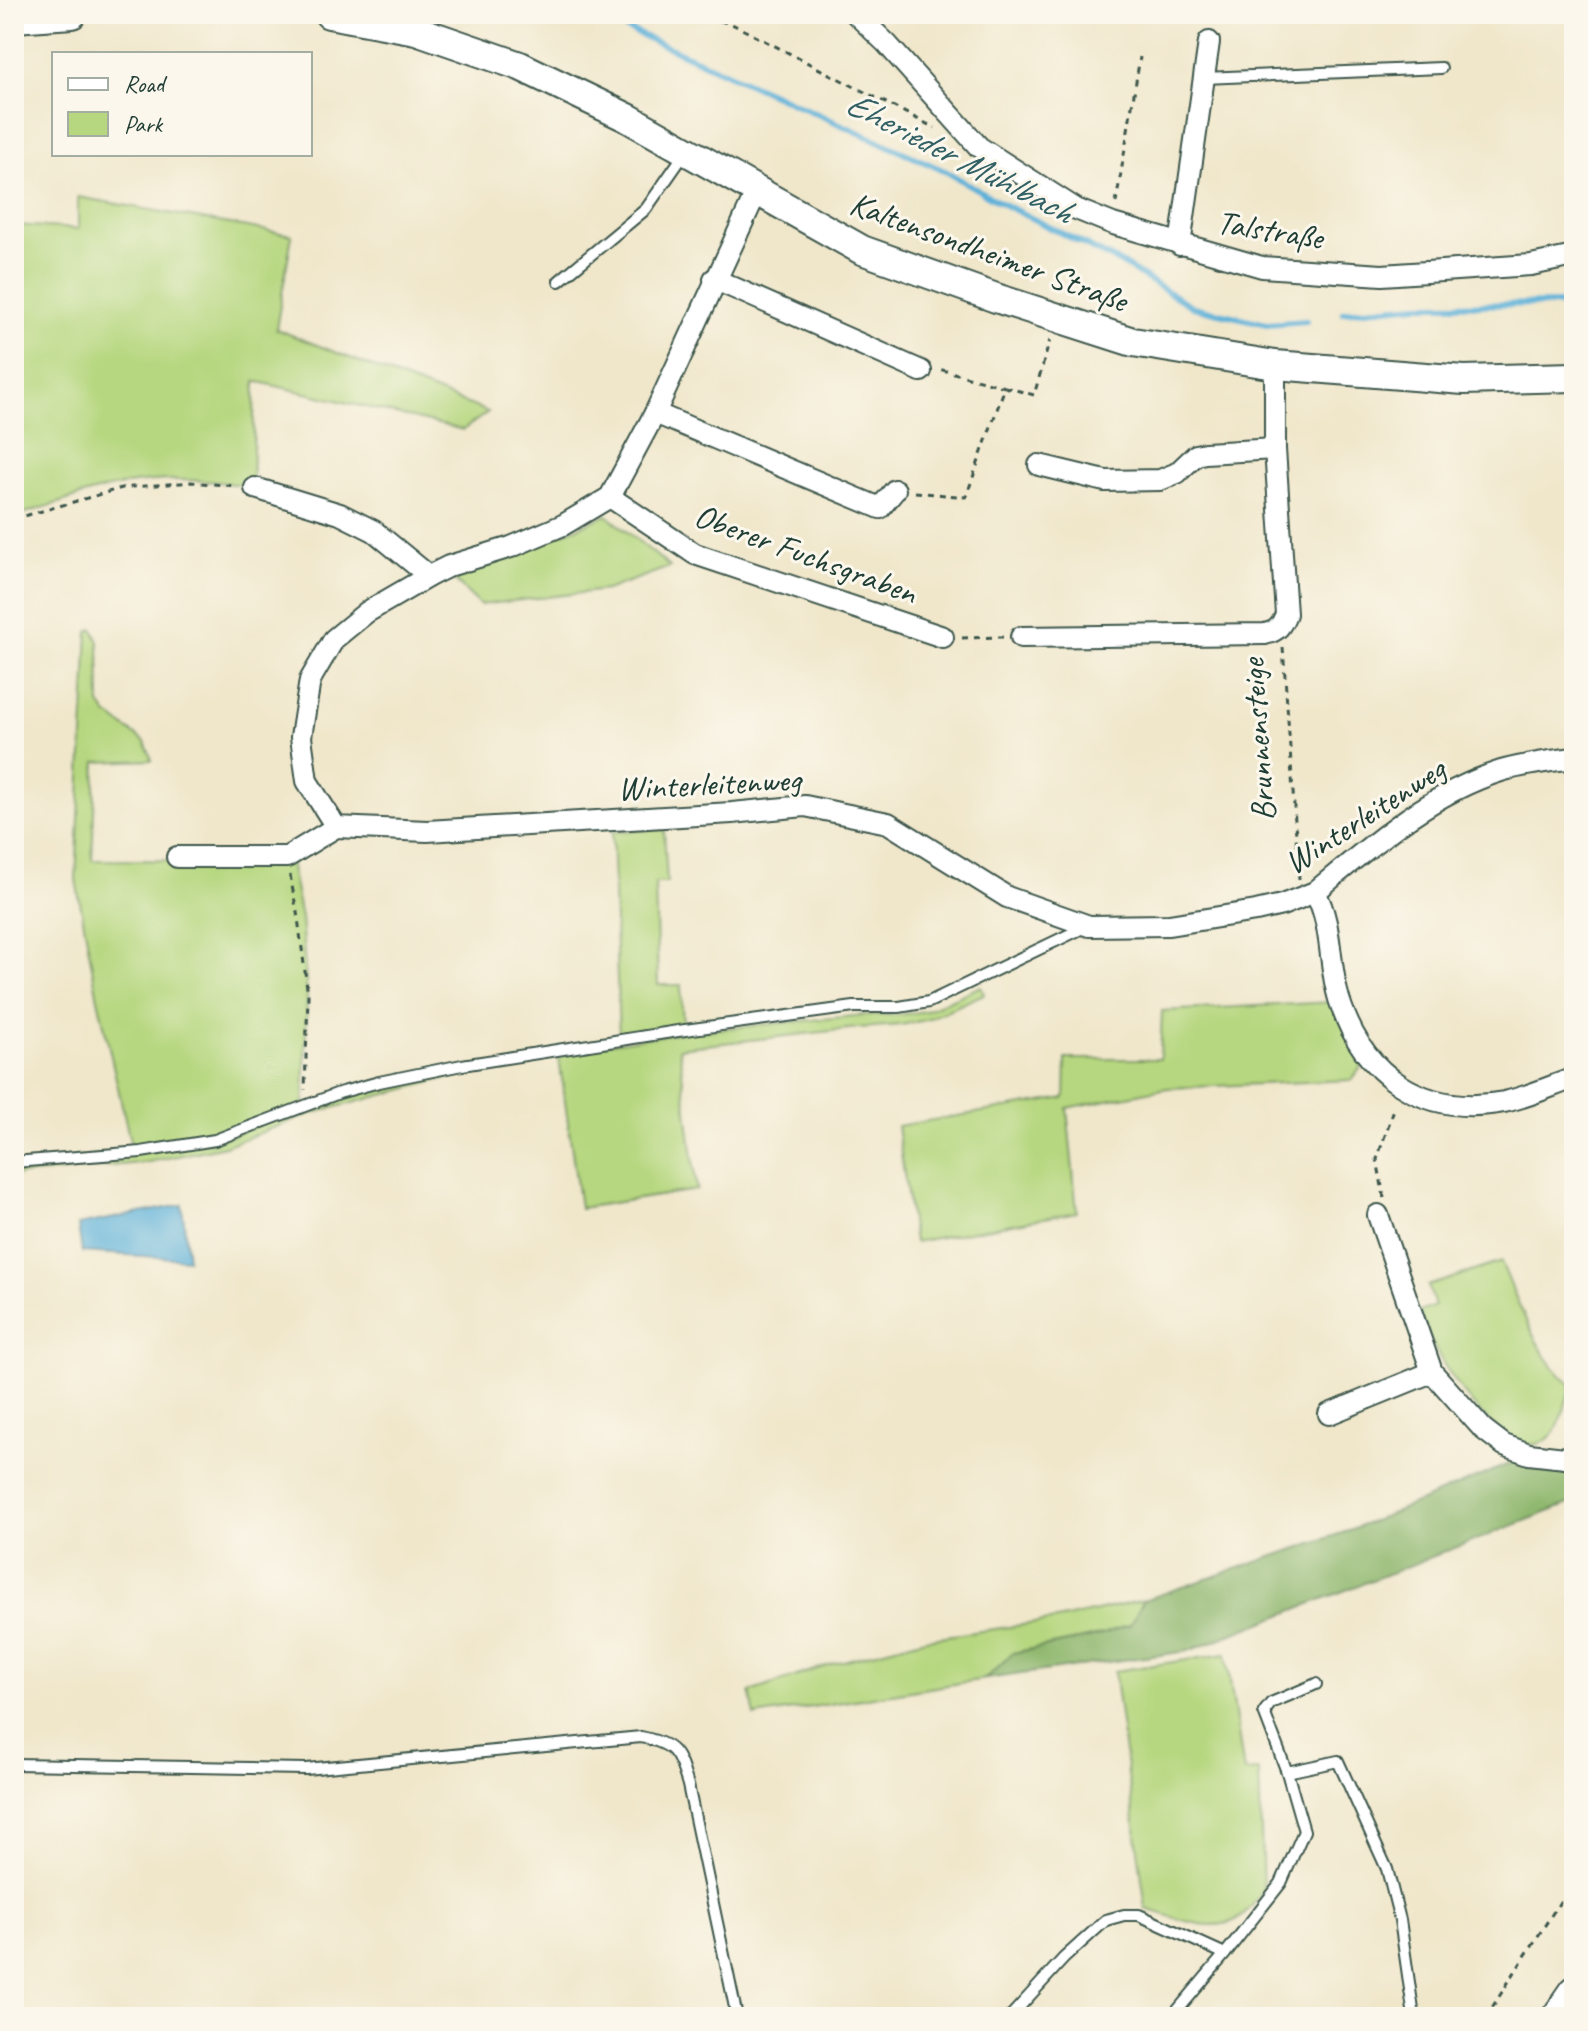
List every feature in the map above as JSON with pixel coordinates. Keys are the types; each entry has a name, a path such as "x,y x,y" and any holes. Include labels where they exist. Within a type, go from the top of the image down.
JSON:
{"main road":[{"path":"14,18 72,14"},
{"name":"Kaltensondheimer Straße","path":"329,14 416,30 520,66 628,118 862,250 1133,342 1275,365 1464,380 1574,377"},
{"path":"1556,2017 1574,1991"}],"street":[{"name":"Talstraße","path":"856,14 979,147 1076,209 1113,224 1262,267 1382,275 1531,265 1574,256"},
{"path":"1180,245 1209,42"},
{"path":"177,857 287,857 336,827 307,781 301,737 310,680 334,639 367,612 429,576 563,525 610,497 655,413 757,191"},
{"path":"714,279 921,371"},
{"name":"Brunnensteige","path":"1021,637 1265,634 1275,632 1282,625 1286,614 1275,449 1275,365"},
{"path":"655,413 880,508 895,490"},
{"path":"1039,465 1105,481 1160,480 1177,473 1196,455 1275,449"},
{"path":"255,488 340,514 374,531 429,576"},
{"name":"Oberer Fuchsgraben","path":"610,497 695,554 943,637"},
{"name":"Winterleitenweg","path":"336,827 427,831 805,806 888,823 1007,897 1089,926 1169,925 1256,911 1308,895 1401,823 1446,795 1502,771 1574,758"},
{"path":"1308,895 1327,921 1333,970 1349,1024 1375,1064 1402,1087 1423,1098 1454,1105 1478,1105 1523,1097 1574,1078"},
{"path":"1378,1215 1432,1372 1483,1429 1504,1445 1529,1454 1573,1453"},
{"path":"1329,1414 1432,1372"}],"lane":[{"path":"1204,78 1441,68"},
{"path":"559,281 646,209 686,151"},
{"path":"14,1162 141,1152 215,1140 379,1082 556,1049 854,1007 899,1007 929,1002 1089,926"},
{"path":"1172,2017 1281,1883 1304,1831 1287,1772 1264,1712 1271,1703 1316,1684"},
{"path":"14,1764 306,1769 641,1737 663,1741 679,1755 688,1785 737,2017"},
{"path":"1287,1772 1338,1761 1387,1869 1400,1920 1414,2017"},
{"path":"1010,2017 1064,1958 1106,1920 1139,1915 1225,1954"}],"path":[{"path":"697,14 734,25 935,128"},
{"path":"1113,224 1140,57"},
{"path":"921,371 934,368 1034,395 1057,318"},
{"path":"895,490 966,497 1005,387"},
{"path":"14,519 122,488 191,482 255,488"},
{"name":"Brunnensteige","path":"1282,625 1308,895"},
{"path":"943,637 1021,637"},
{"path":"287,857 308,995 305,1106"},
{"path":"1378,1215 1385,1200 1377,1159 1402,1087"},
{"path":"1486,2017 1574,1880"}],"green space":[{"path":"78,197 292,235 276,329 488,412 463,430 255,381 252,487 187,480 138,482 14,516 14,225 78,229"},
{"path":"607,515 670,567 606,590 480,605 453,579"},
{"path":"93,629 99,642 100,704 107,714 145,742 152,760 96,762 92,860 290,861 301,918 307,995 304,1106 215,1138 132,1150 97,994 76,880 88,632"},
{"path":"664,829 667,883 655,883 658,985 681,985 683,1028 619,1038 612,832"},
{"path":"981,986 984,994 926,1020 679,1048 697,1190 580,1208 558,1051 678,1033 925,1011"},
{"path":"1333,1002 1364,1064 1351,1080 1168,1088 1067,1108 1077,1212 914,1242 897,1126 1065,1098 1066,1059 1160,1059 1162,1011"},
{"path":"457,1068 463,1074 310,1114 225,1146 149,1162 14,1176 14,1165 215,1141 340,1095"},
{"path":"1501,1262 1538,1344 1571,1385 1558,1425 1551,1436 1538,1444 1509,1437 1479,1411 1444,1365 1419,1312 1435,1306 1428,1286"},
{"path":"1528,1456 1574,1462 1574,1502 1188,1651 985,1679 1013,1653 1093,1637 1130,1625 1144,1600 1354,1529"},
{"path":"1144,1600 1130,1625 1093,1637 1013,1653 985,1679 755,1716 750,1692 832,1664 925,1639 1057,1620"},
{"path":"1226,1654 1244,1772 1259,1771 1263,1891 1238,1919 1204,1925 1146,1909 1114,1671"}],"water":[{"path":"182,1205 188,1259 82,1252 78,1225"}],"waterway":[{"name":"Eherieder Mühlbach","path":"594,14 947,172 999,202 1119,262 1193,307 1267,324 1306,321"},
{"name":"Eherieder Mühlbach","path":"1343,312 1418,305 1574,304"}]}
